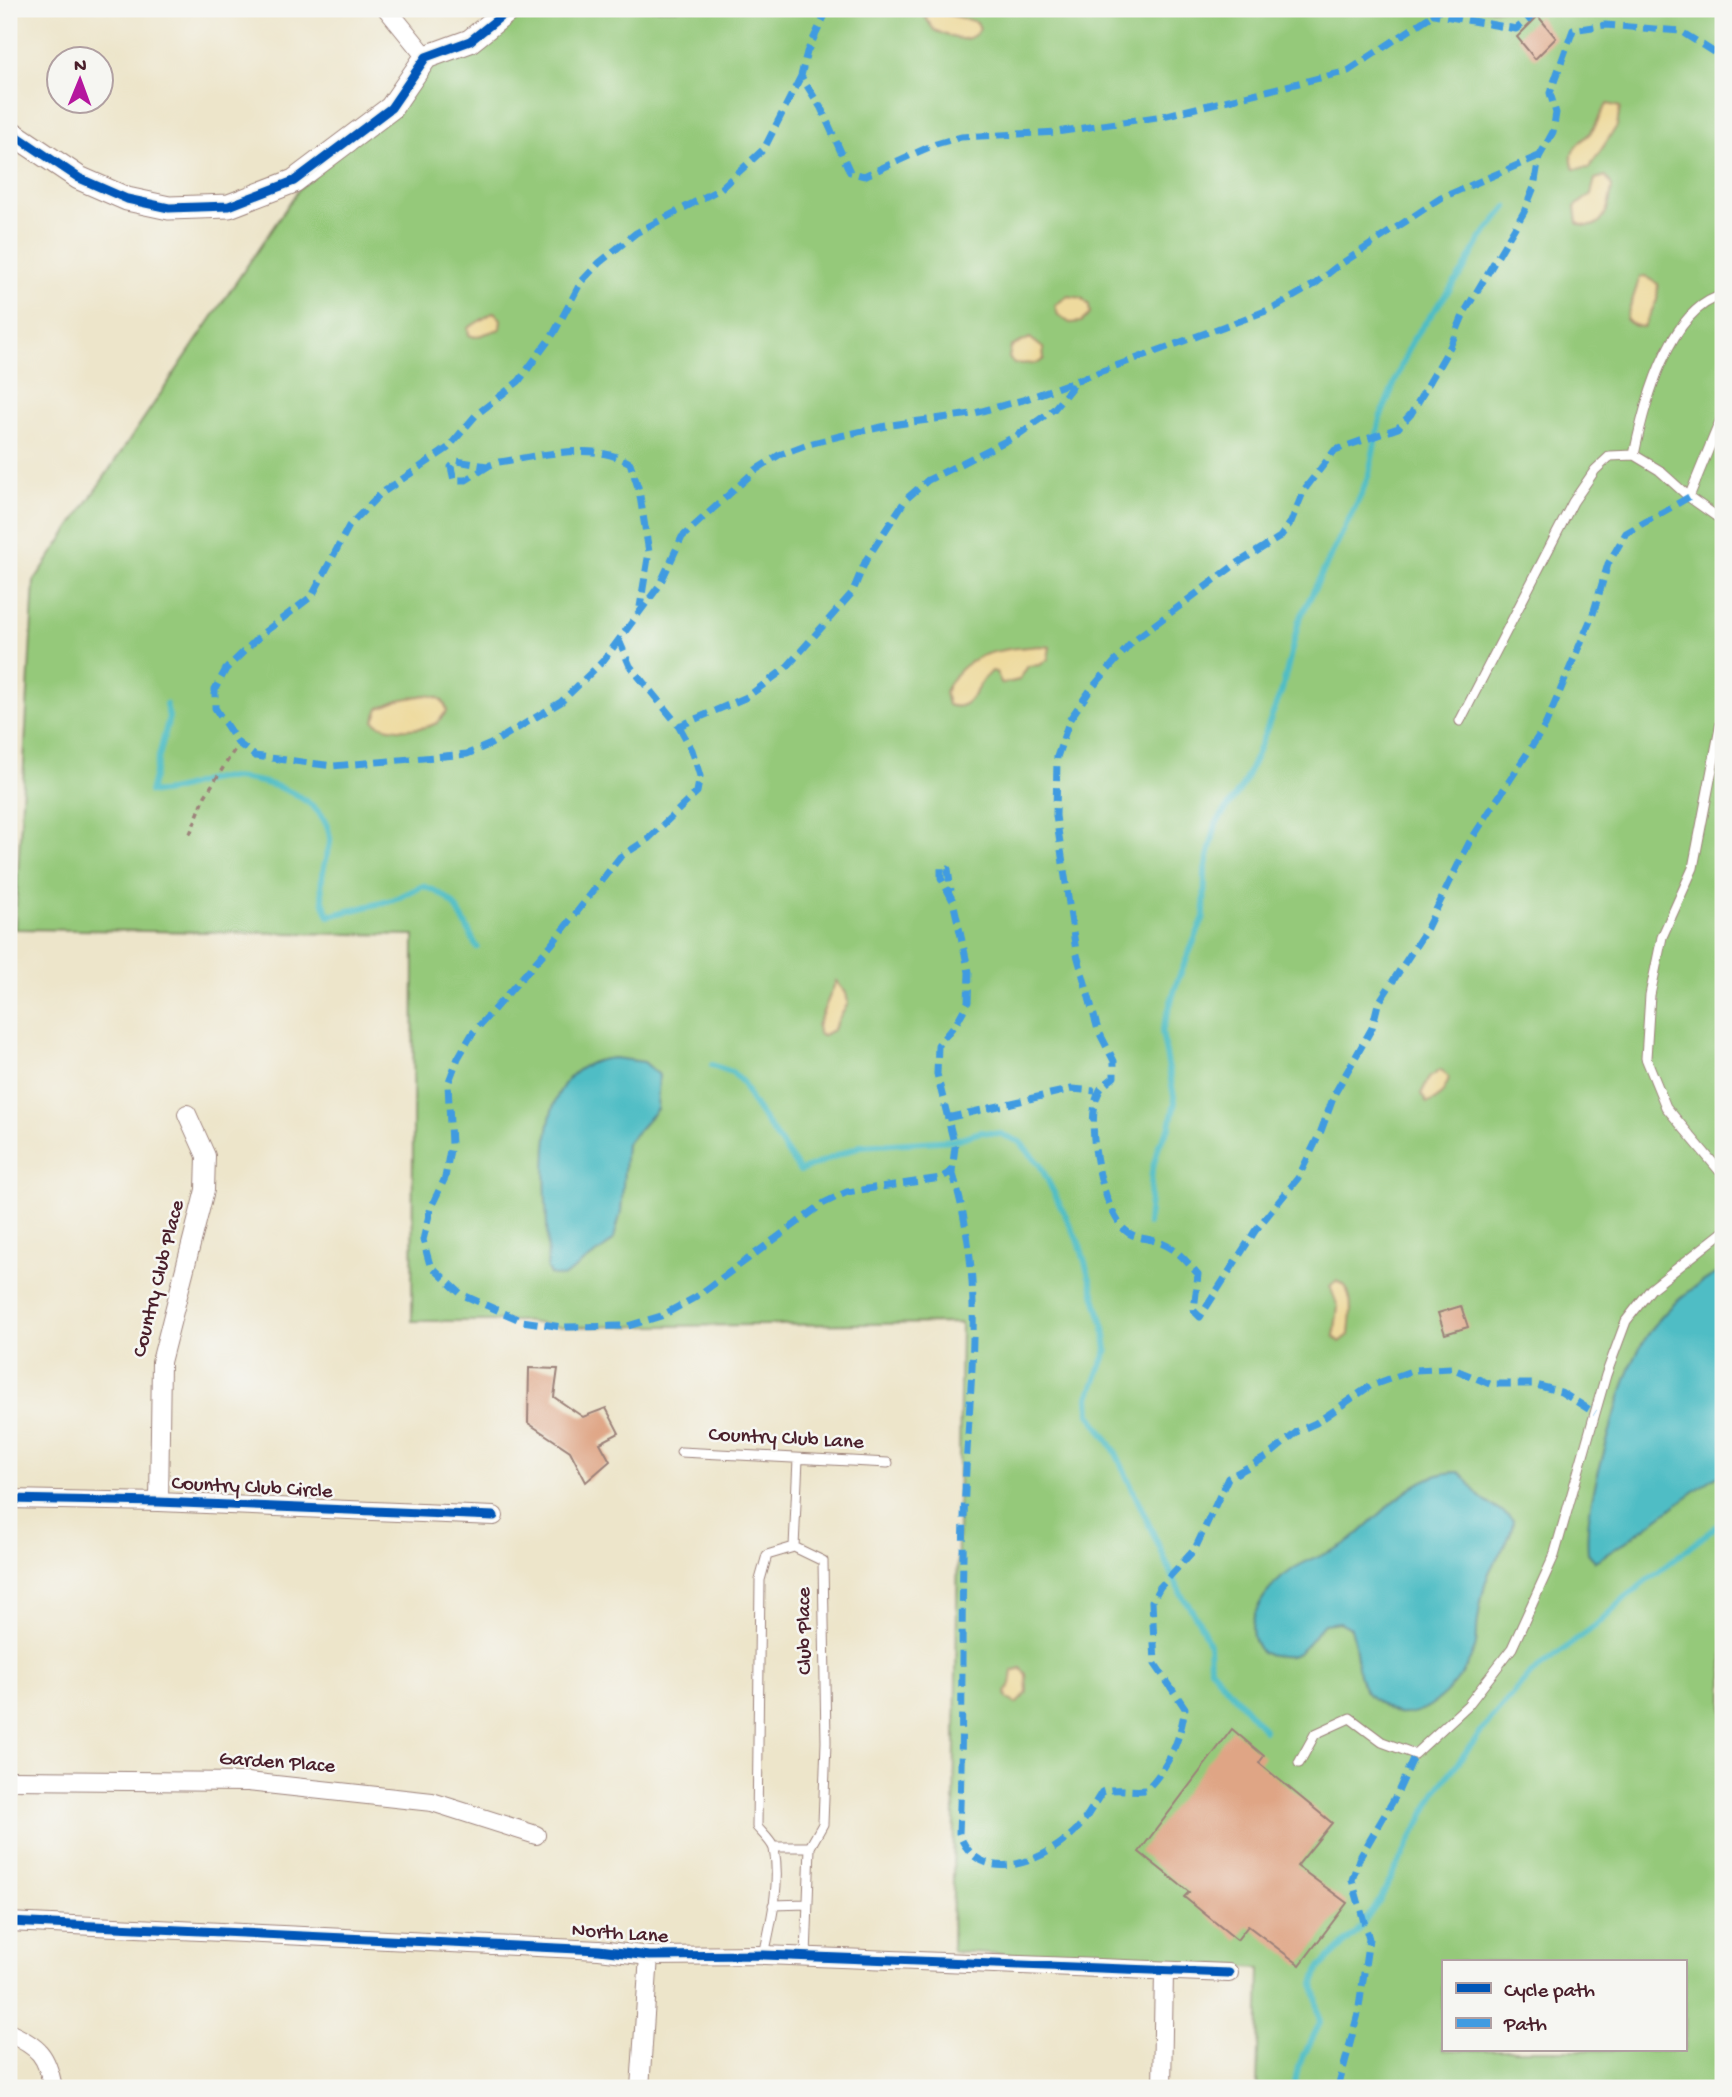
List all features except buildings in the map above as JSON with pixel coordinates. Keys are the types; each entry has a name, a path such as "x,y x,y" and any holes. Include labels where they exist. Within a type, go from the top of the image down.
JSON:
{"street":[{"path":"387,9 426,57"},
{"path":"9,131 79,177 127,199 169,208 229,206 294,181 391,108 426,57 470,41 510,9"},
{"name":"Country Club Place","path":"159,1502 161,1362 205,1190 206,1156 187,1114"},
{"name":"Country Club Circle","path":"9,1499 159,1502 494,1516"},
{"name":"Garden Place","path":"9,1780 248,1782 432,1802 536,1835"},
{"name":"North Lane","path":"9,1922 599,1950 649,1956 806,1956 1229,1973"},
{"path":"640,2088 649,1956"},
{"path":"1162,2088 1164,1972"},
{"path":"9,2033 34,2044 49,2067 53,2088"}],"lane":[{"path":"1634,455 1643,413 1678,333 1695,308 1707,300 1723,295"},
{"path":"1689,497 1723,414"},
{"path":"1460,721 1573,502 1595,470 1610,456 1634,455 1659,470 1723,522"},
{"path":"1723,712 1693,868 1662,937 1650,995 1646,1058 1666,1107 1723,1175"},
{"path":"1300,1763 1315,1734 1350,1718 1382,1742 1415,1754 1468,1705 1512,1648 1554,1556 1606,1375 1626,1321 1651,1289 1723,1232"},
{"name":"Country Club Lane","path":"681,1452 888,1464"},
{"path":"764,1955 773,1905 774,1847 757,1827 760,1580 767,1555 794,1547 798,1460"},
{"name":"Club Place","path":"794,1547 823,1561 824,1796 822,1824 810,1847 806,1956"},
{"path":"774,1847 810,1847"},
{"path":"773,1905 807,1904"}],"path":[{"path":"190,834 205,796 237,746"}],"green space":[{"path":"524,9 1723,9 1723,2088 1257,2088 1260,1968 952,1951 961,1323 562,1327 522,1321 412,1321 414,935 15,929 34,581 299,189 431,65 474,49"}],"sand":[{"path":"935,11 977,22 980,29 965,39 934,30 925,17"},
{"path":"1608,104 1620,107 1617,126 1589,168 1574,169 1573,152 1593,129"},
{"path":"1606,176 1612,186 1604,217 1593,226 1577,223 1575,207 1591,194 1595,179"},
{"path":"1645,276 1658,284 1657,300 1644,327 1641,327 1626,319 1640,277"},
{"path":"1068,296 1082,298 1089,305 1090,314 1081,322 1070,323 1058,315 1055,305"},
{"path":"494,312 501,319 500,329 475,337 469,335 468,328"},
{"path":"1030,338 1043,348 1044,359 1038,363 1014,364 1009,358 1011,347"},
{"path":"1050,647 1048,659 1040,665 1028,666 1019,680 1002,684 996,672 992,671 964,705 948,705 945,692 953,678 973,660 998,651"},
{"path":"425,695 440,699 446,707 447,711 437,723 396,729 374,721 379,708 399,700"},
{"path":"836,981 846,993 848,1003 833,1030 822,1036 818,1033 817,1026"},
{"path":"1441,1070 1449,1077 1446,1086 1439,1097 1427,1103 1421,1094 1429,1078"},
{"path":"1336,1281 1347,1290 1351,1304 1349,1335 1340,1342 1334,1336 1338,1307 1330,1286"},
{"path":"1020,1668 1026,1674 1027,1693 1016,1704 1007,1698 1006,1692 1011,1684 1013,1671"}],"water":[{"path":"614,1058 644,1062 659,1075 657,1109 626,1144 621,1212 614,1238 606,1247 563,1277 550,1275 547,1269 545,1177 546,1143 552,1111 563,1085 584,1067"},
{"path":"1723,1270 1723,1472 1595,1561 1588,1553 1587,1540 1592,1502 1630,1369 1641,1346 1672,1305"},
{"path":"1458,1472 1477,1494 1513,1520 1510,1534 1485,1585 1475,1648 1463,1671 1446,1693 1423,1709 1411,1713 1398,1714 1381,1705 1364,1688 1351,1628 1340,1622 1324,1624 1299,1653 1276,1656 1262,1653 1252,1630 1254,1619 1265,1596 1283,1576 1351,1540 1413,1487 1442,1474"}],"waterway":[{"path":"1148,1224 1152,1171 1159,1145 1170,1126 1175,1102 1162,1032 1177,982 1204,917 1205,870 1216,824 1243,785 1256,756 1282,690 1299,620 1361,495 1369,474 1380,418 1412,341 1463,271 1480,240 1507,207"},
{"path":"166,704 169,717 150,792 169,791 218,778 259,781 291,792 317,811 326,823 330,841 322,888 323,902 329,916 393,900 423,886 451,902 477,947"},
{"path":"712,1065 732,1072 743,1083 752,1102 800,1171 860,1146 954,1140 981,1132 1001,1134 1020,1142 1040,1165 1080,1245 1104,1328 1107,1350 1089,1397 1090,1414 1115,1451 1181,1594 1199,1621 1209,1644 1210,1668 1264,1730"},
{"path":"1294,2088 1298,2067 1320,2023 1314,1983 1320,1967 1358,1931 1381,1898 1436,1791 1529,1675 1595,1626 1626,1597 1723,1521"}],"marked path":[{"path":"828,9 807,52 801,76 821,108 850,172 864,176 936,144 961,137 1057,132 1163,116 1348,71 1434,14"},
{"path":"1441,9 1434,14 1516,29 1530,18 1532,9"},
{"path":"1689,497 1626,533 1608,564 1593,614 1545,726 1469,843 1426,930 1378,1004 1372,1028 1335,1093 1321,1131 1298,1178 1255,1231 1200,1317 1194,1311 1198,1274 1172,1249 1156,1241 1135,1236 1122,1227 1107,1199 1097,1161 1093,1122 1095,1105 1100,1090 1114,1077 1114,1061 1098,1030 1076,951 1056,816 1057,757 1070,719 1091,689 1134,640 1236,564 1280,537 1291,522 1304,490 1335,450 1398,428 1411,414 1450,347 1464,313 1524,212 1534,187 1539,157 1553,132 1556,113 1550,93 1573,30 1605,25 1680,31 1723,58"},
{"path":"801,76 764,149 720,189 636,233 599,263 581,282 554,333 519,381 476,415 448,448 379,495 349,526 312,596 262,634 226,669 215,689 215,708 238,743 255,756 333,766 467,754 491,744 561,702 603,661 659,586 682,537 757,469 779,455 840,436 891,425 971,414 1023,400 1274,308 1315,284 1441,198 1541,155"},
{"path":"618,638 630,666 679,726 747,697 786,668 852,593 866,560 906,499 928,480 1018,435 1054,409 1076,382"},
{"path":"490,465 466,480 454,480 451,467 457,461 487,466 499,462 549,454 582,451 615,456 630,463 639,490 649,552 640,607"},
{"path":"679,726 692,750 700,776 697,792 648,839 620,857 551,945 472,1034 458,1058 448,1084 451,1144 445,1178 431,1207 423,1240 430,1265 461,1294 522,1321 562,1327 628,1326 661,1316 696,1297 824,1203 847,1192 941,1178 952,1171 955,1147 937,1074 938,1045 957,1022 968,1002 969,972 953,901 941,878 941,867 948,869 951,891"},
{"path":"947,1118 1072,1089 1095,1091"},
{"path":"952,1171 963,1212 973,1292 964,1535 959,1833 969,1851 982,1861 998,1865 1015,1864 1050,1851 1078,1828 1102,1792 1146,1790 1161,1772 1177,1742 1185,1708 1155,1664 1152,1601 1160,1587 1195,1549 1228,1478 1268,1456 1298,1431 1316,1423 1370,1386 1414,1370 1451,1368 1490,1384 1533,1384 1561,1392 1595,1413"},
{"path":"1338,2088 1358,2014 1369,1939 1352,1880 1359,1859 1397,1794 1415,1754"}],"cycle path":[{"path":"9,131 79,178 127,199 169,208 229,206 294,181 391,108 426,57 470,41 510,9"},
{"path":"9,1499 159,1502 494,1516"},
{"path":"9,1922 599,1950 649,1956 764,1955 1229,1973"}]}
